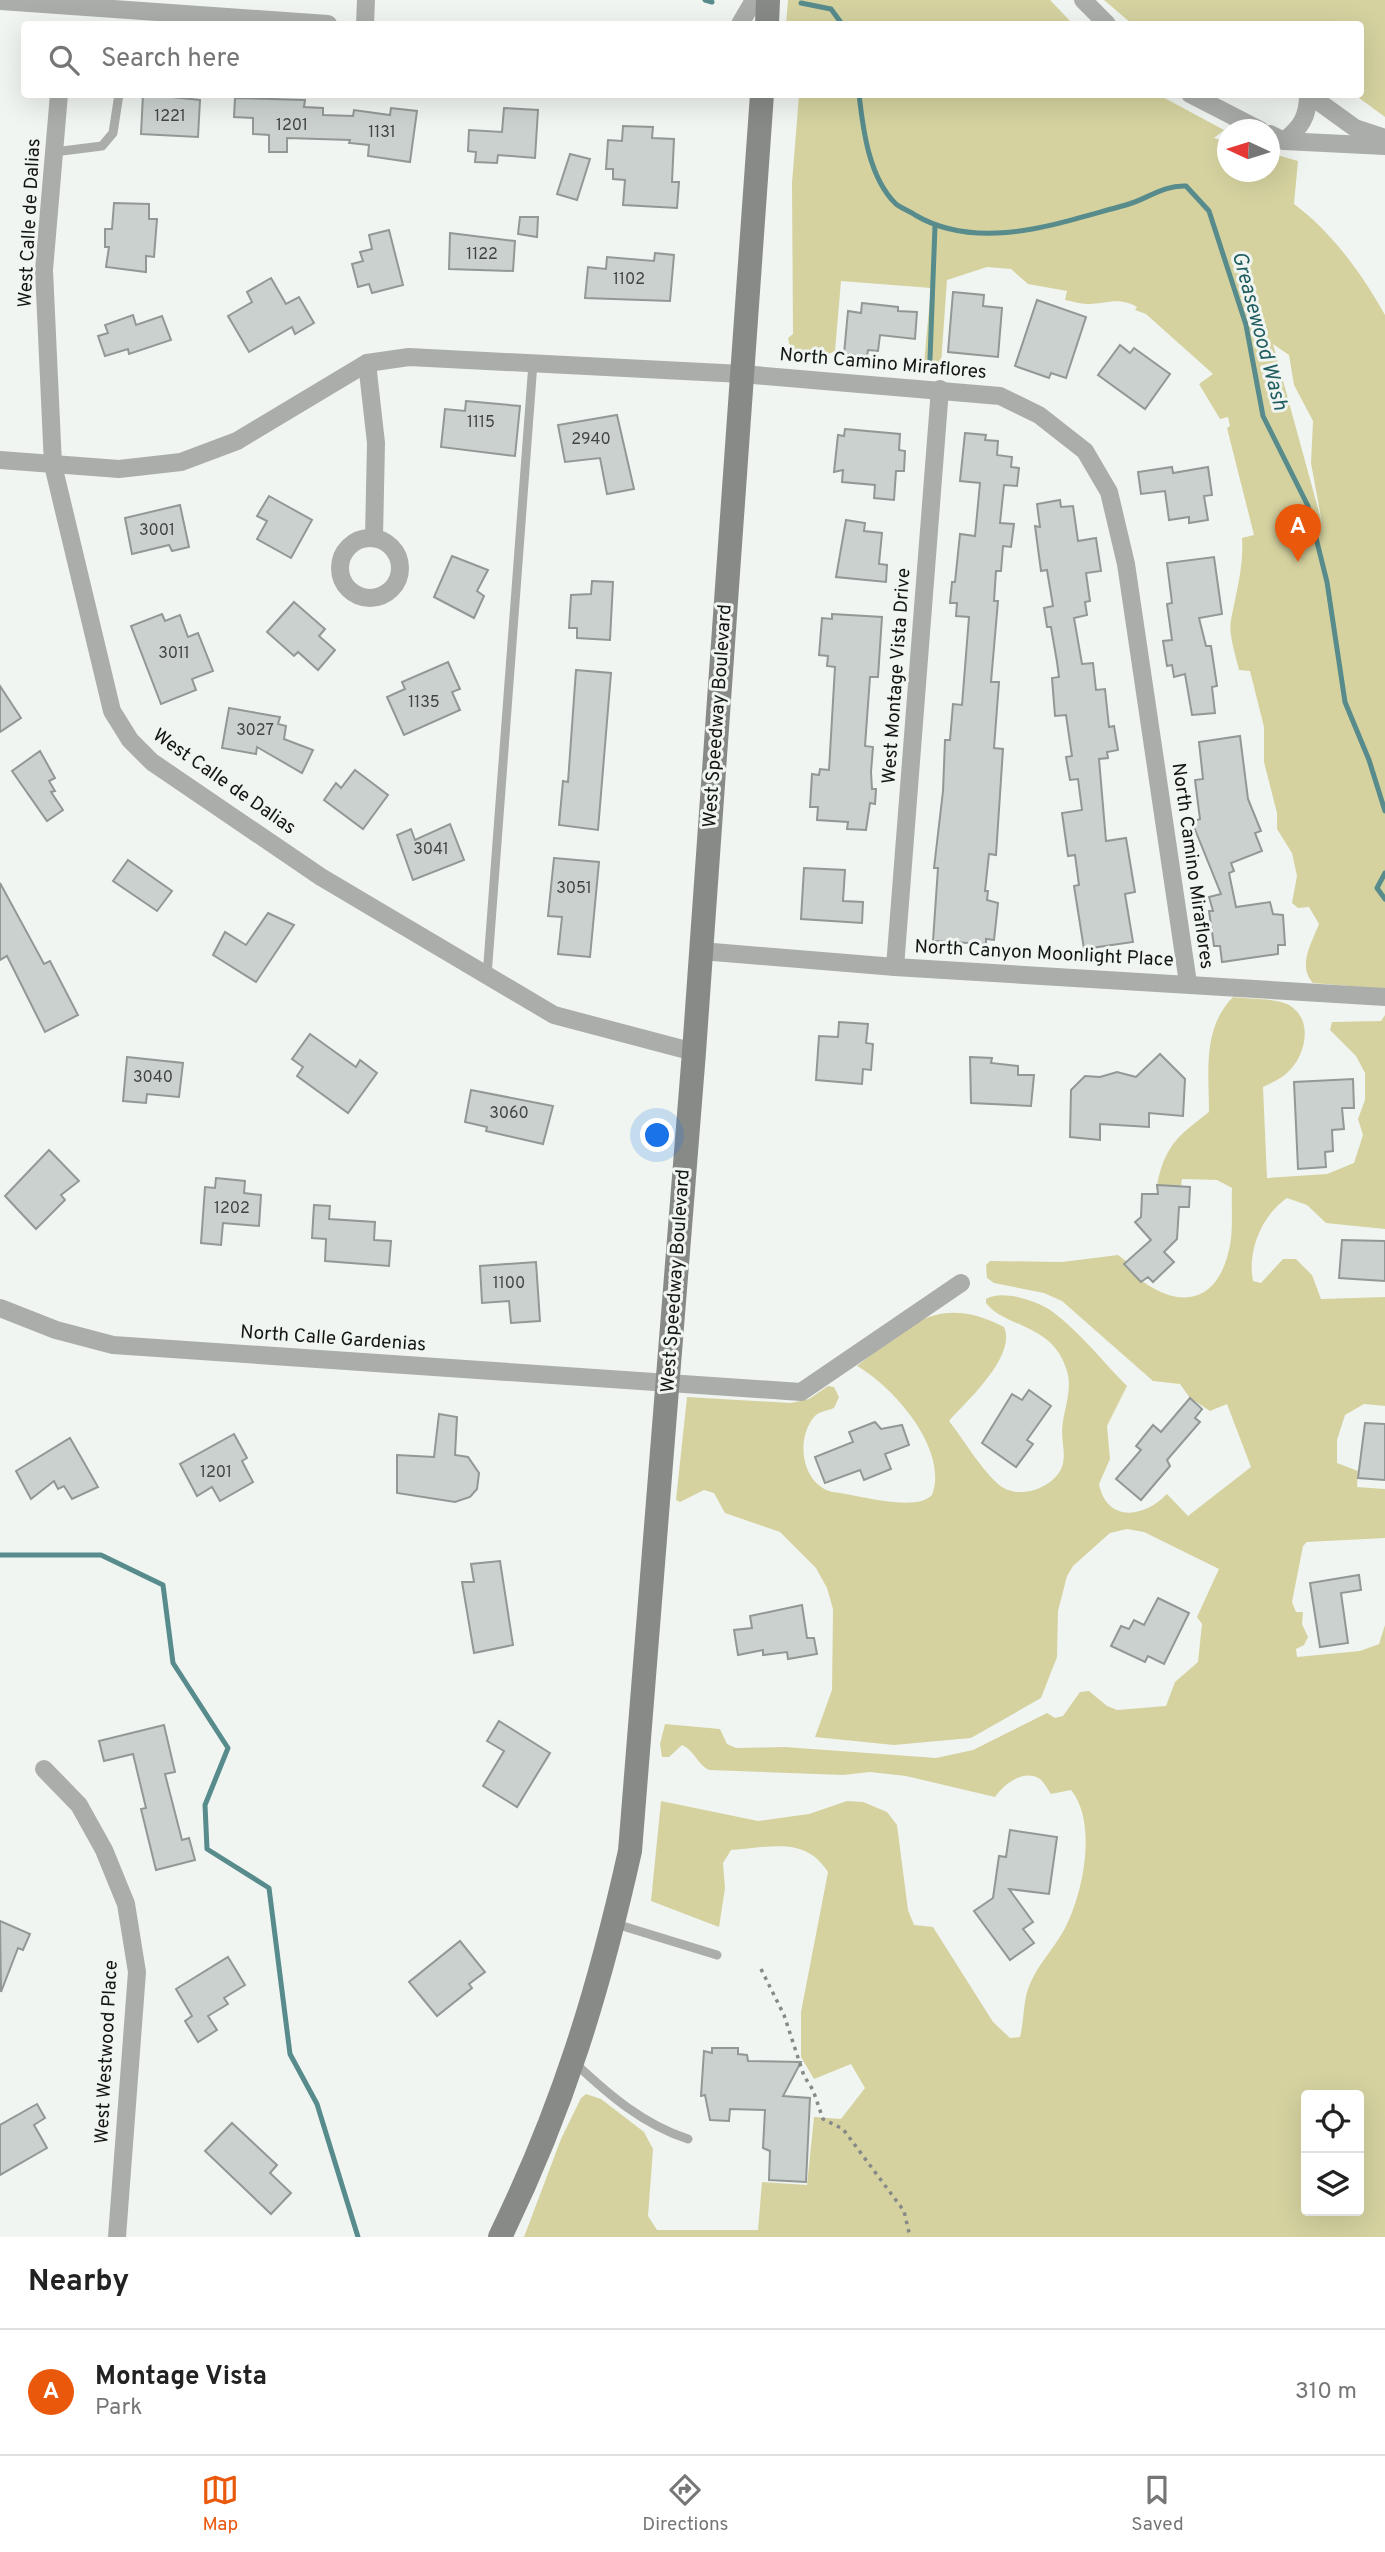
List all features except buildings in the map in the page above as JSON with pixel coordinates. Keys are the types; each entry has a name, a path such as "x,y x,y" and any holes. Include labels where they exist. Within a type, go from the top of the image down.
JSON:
{"main road":[{"path":"766,21 768,0"},
{"name":"West Speedway Boulevard","path":"500,2237 536,2163 574,2063 614,1923 630,1851 694,1052 762,98"}],"street":[{"path":"365,21 366,0"},
{"path":"742,21 754,0"},
{"path":"1083,0 1104,21"},
{"path":"0,1 67,3 197,20 230,21"},
{"path":"65,21 67,3"},
{"name":"West Calle de Dalias","path":"59,98 44,270 53,465 112,711 130,740 152,762 321,877 554,1015 694,1052"},
{"path":"1198,98 1239,119"},
{"path":"1280,136 1302,125 1308,109 1308,98"},
{"path":"1312,98 1355,128 1385,138"},
{"path":"1280,138 1385,146"},
{"name":"North Camino Miraflores","path":"0,460 119,469 181,462 236,441 367,363 409,357 742,374 1000,396 1039,415 1085,451 1110,492 1126,564 1188,983"},
{"path":"367,363 376,443 374,537"},
{"name":"West Montage Vista Drive","path":"895,967 940,389"},
{"name":"North Canyon Moonlight Place","path":"701,951 895,967 1385,997"},
{"name":"North Calle Gardenias","path":"0,1308 56,1330 113,1345 801,1392 961,1283"},
{"name":"West Westwood Place","path":"44,1769 79,1805 104,1850 126,1904 137,1972 117,2237"}],"lane":[{"path":"54,152 102,146 113,133 118,98"},
{"path":"487,976 533,363"},
{"path":"614,1923 717,1955"},
{"path":"574,2063 605,2092 649,2123 688,2139"}],"path":[{"path":"761,1969 784,2015 804,2076 813,2090 823,2119 843,2129 904,2211 910,2237"}],"shaded area":[{"path":"788,0 1050,0 1070,21 786,21"},
{"path":"1104,0 1385,0 1385,117 1359,98 1364,98 1364,21 1128,21"},
{"path":"799,98 1165,98 1217,126 1217,136 1214,138 1217,139 1217,182 1280,182 1280,156 1298,161 1294,204 1321,227 1345,255 1385,315 1385,989 1313,983 1306,969 1307,954 1319,924 1309,907 1298,908 1292,903 1297,876 1292,853 1277,829 1277,813 1264,762 1264,727 1250,671 1239,670 1231,638 1230,626 1241,569 1242,538 1254,535 1227,428 1230,426 1228,417 1220,419 1199,384 1213,374 1146,314 1135,310 1137,307 1118,301 1084,304 1065,300 1067,291 1028,284 1011,269 987,267 947,280 941,364 924,363 931,288 841,281 835,351 818,356 800,354 790,348 788,338 793,334 792,183","holes":["1273,344 1289,355 1294,385 1313,421 1311,463 1322,523"]},
{"path":"1233,997 1281,1002 1296,1010 1301,1018 1305,1037 1299,1057 1287,1073 1263,1087 1267,1178 1327,1174 1354,1163 1363,1135 1358,1119 1365,1100 1365,1073 1356,1056 1330,1030 1332,1022 1381,1021 1385,1015 1385,1229 1326,1223 1307,1205 1287,1198 1270,1214 1258,1235 1252,1270 1253,1281 1261,1283 1283,1259 1296,1259 1312,1275 1321,1299 1385,1297 1385,1406 1364,1404 1345,1415 1337,1440 1337,1463 1358,1471 1357,1487 1385,1489 1385,1538 1307,1542 1303,1546 1292,1602 1296,1612 1303,1612 1302,1624 1308,1637 1304,1645 1296,1649 1297,1657 1360,1651 1379,1644 1385,1625 1385,2237 524,2237 561,2139 581,2098 586,2094 601,2099 644,2132 653,2149 648,2216 657,2230 758,2230 762,2182 807,2185 814,2117 841,2119 865,2088 851,2064 814,2079 801,2057 801,2012 828,1872 819,1860 797,1848 772,1846 731,1850 723,1863 725,1888 719,1927 651,1901 661,1801 758,1821 809,1814 847,1801 863,1802 887,1812 897,1825 908,1910 914,1925 933,1927 993,2022 1010,2038 1020,2037 1028,1989 1035,1973 1064,1930 1082,1879 1086,1840 1084,1821 1071,1790 1051,1794 1040,1779 1027,1775 1014,1779 995,1797 906,1776 870,1772 843,1775 709,1770 682,1745 669,1757 662,1757 660,1744 665,1724 720,1729 727,1744 736,1748 785,1747 936,1758 973,1750 1047,1713 1055,1718 1063,1716 1080,1692 1089,1691 1107,1706 1117,1710 1166,1706 1175,1682 1198,1662 1202,1624 1197,1617 1219,1569 1144,1532 1127,1529 1110,1533 1073,1566 1067,1576 1058,1611 1057,1657 1041,1698 971,1738 894,1745 815,1737 832,1690 833,1609 827,1588 816,1568 780,1532 725,1513 714,1493 704,1490 680,1502 676,1500 687,1397 791,1403 809,1399 828,1386 834,1387 839,1397 834,1408 814,1417 805,1437 805,1460 814,1480 832,1492 885,1501 924,1500 932,1495 935,1477 933,1459 925,1440 901,1404 872,1376 857,1366 892,1338 925,1319 960,1313 981,1317 1004,1327 1006,1339 1003,1351 978,1390 949,1421 978,1462 998,1484 1015,1492 1034,1490 1051,1481 1062,1467 1062,1431 1069,1391 1066,1368 1050,1342 994,1311 986,1303 986,1299 1001,1295 1030,1300 1063,1320 1127,1386 1107,1426 1110,1459 1099,1484 1103,1497 1118,1511 1127,1513 1148,1508 1167,1494 1188,1516 1251,1467 1227,1404 1210,1411 1190,1398 1180,1384 1153,1381 1062,1301 1044,1293 994,1283 987,1278 986,1265 990,1261 1062,1262 1118,1255 1127,1262 1124,1265 1138,1278 1168,1295 1197,1295 1210,1288 1220,1274 1230,1246 1232,1188 1217,1180 1182,1179 1181,1187 1157,1185 1164,1160 1174,1142 1209,1112 1209,1051 1216,1023"}],"waterway":[{"name":"Greasewood Wash","path":"705,0 712,2"},
{"name":"Greasewood Wash","path":"801,3 831,9 840,21"},
{"name":"Greasewood Wash","path":"860,98 869,153 879,181 900,207 940,226 966,232 1019,231 1126,205 1177,186 1186,186 1209,211 1246,325 1263,416 1308,506 1327,582 1345,702 1369,760 1385,811"},
{"path":"930,359 935,226"},
{"name":"Greasewood Wash","path":"1385,873 1377,888 1385,899"},
{"path":"0,1555 101,1555 163,1585 173,1663 228,1748 205,1805 207,1849 269,1888 290,2054 317,2104 358,2237"}],"place":[{"name":"Montage Vista","path":"1298,562"}]}
